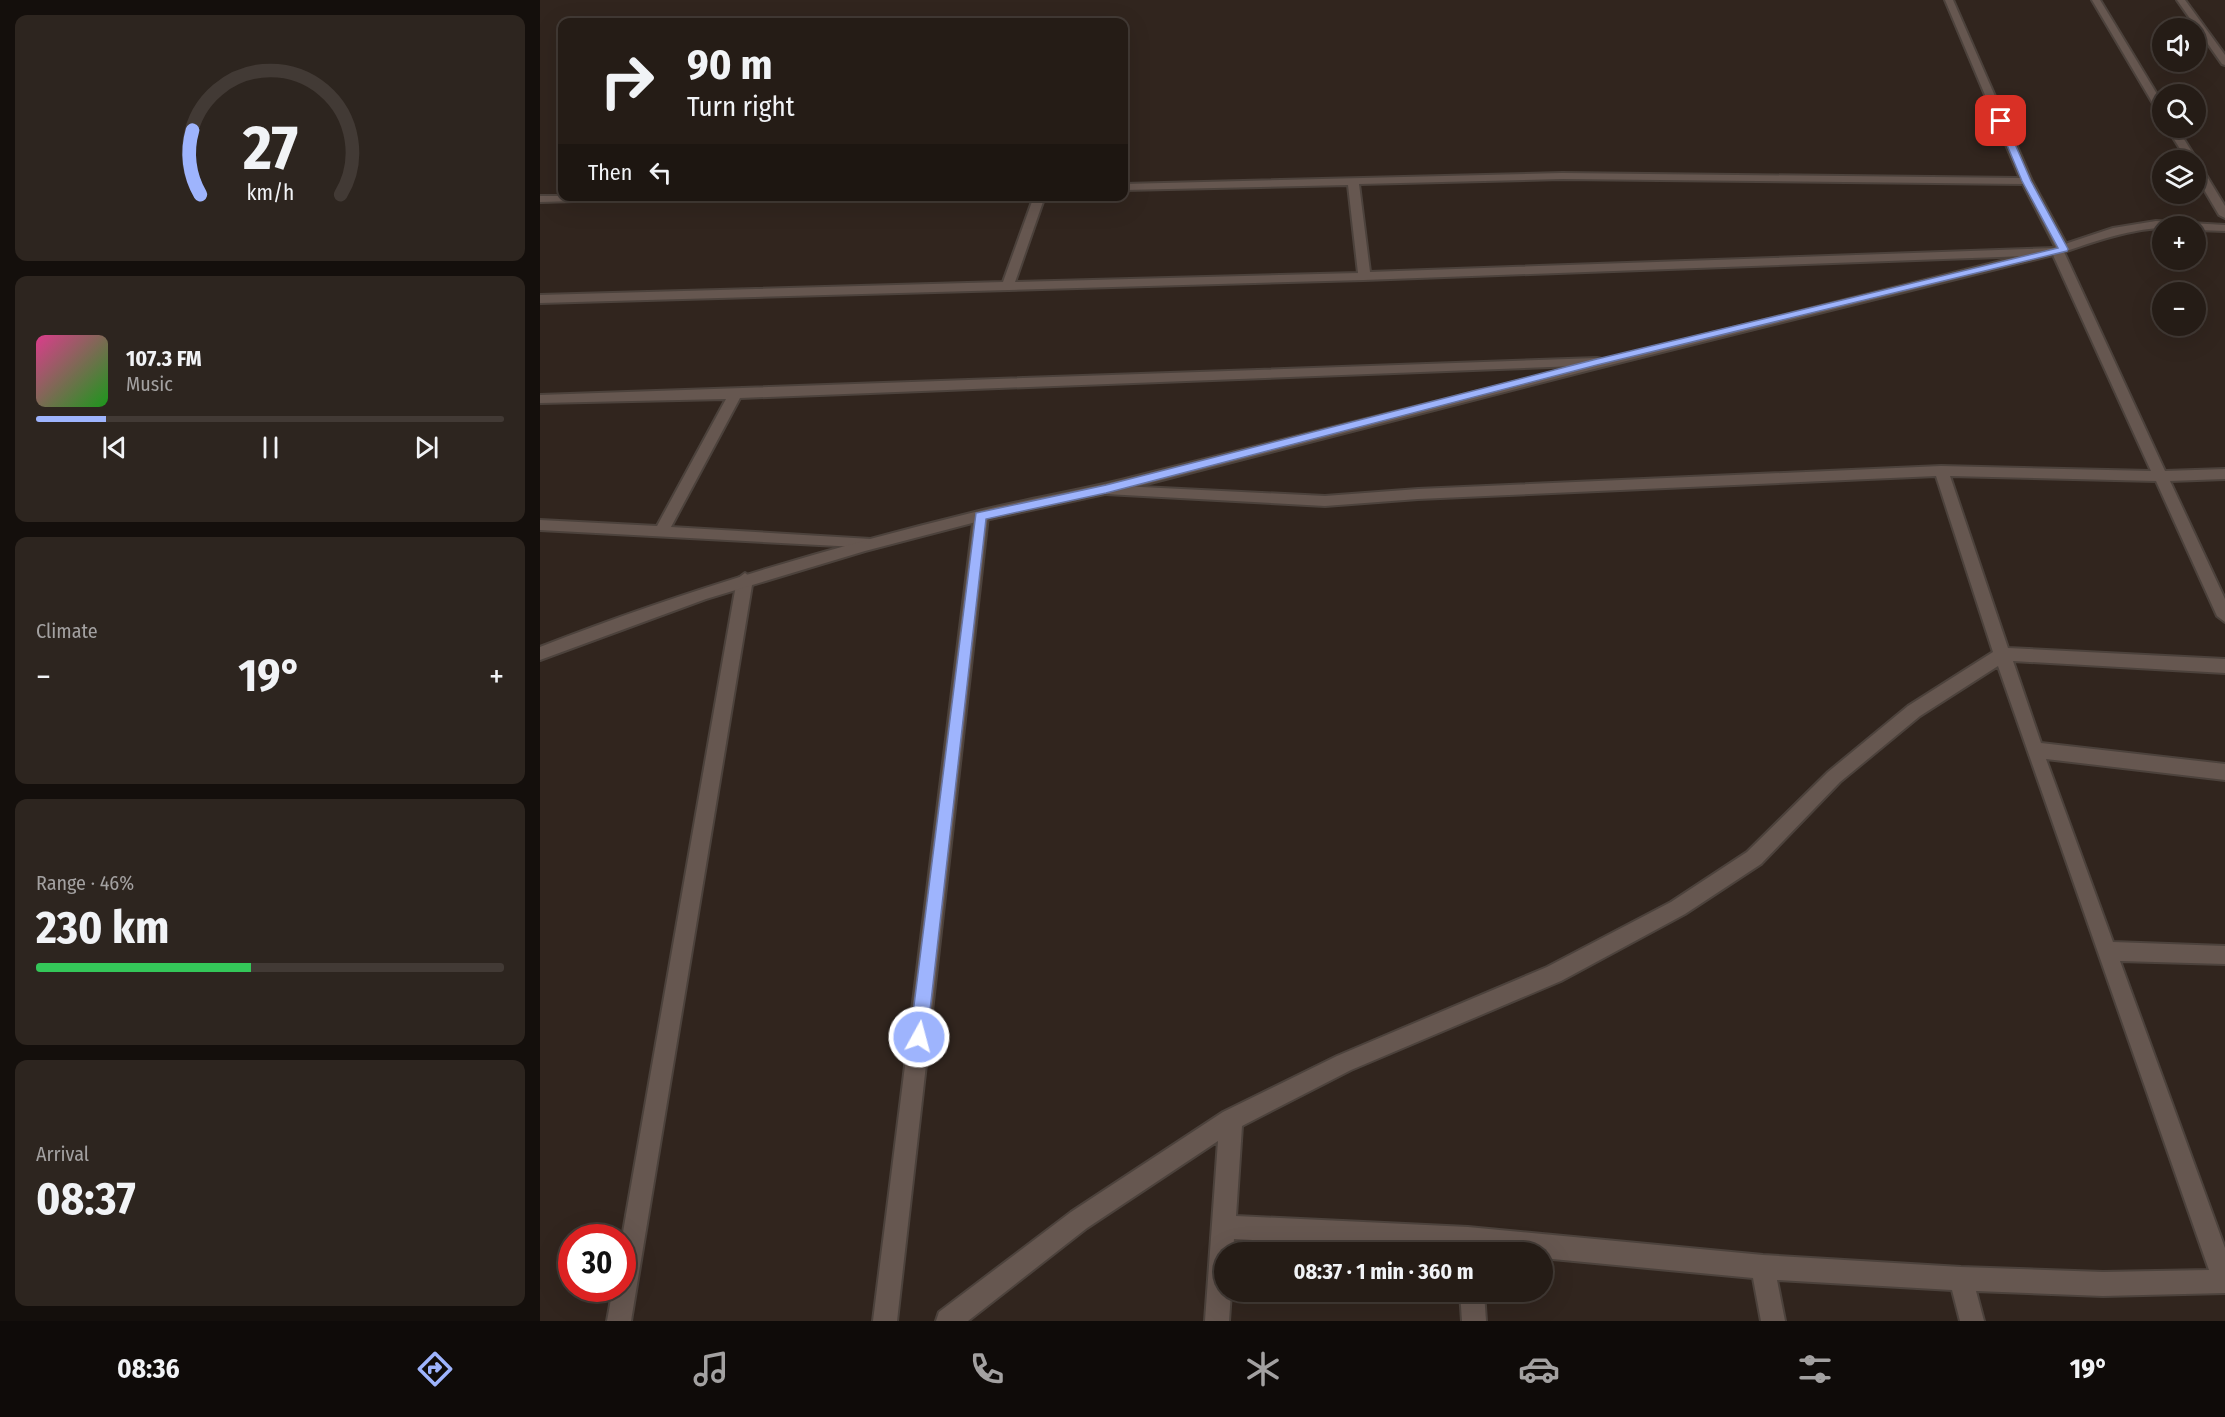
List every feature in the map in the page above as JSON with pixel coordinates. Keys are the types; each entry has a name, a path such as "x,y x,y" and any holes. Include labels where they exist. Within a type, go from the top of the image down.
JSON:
{"street":[{"path":"1949,0 2027,181 2225,616"},
{"path":"2096,0 2152,94"},
{"path":"2181,0 2225,62"},
{"path":"1128,187 1562,176 2027,181"},
{"path":"1353,182 1364,276"},
{"path":"2206,184 2225,215"},
{"path":"540,199 558,198"},
{"path":"1008,285 1038,201"},
{"path":"540,654 606,627 745,579 981,516 1106,489 1597,362 2060,250 2117,230 2146,226 2225,228"},
{"path":"540,299 1364,276 2060,250"},
{"path":"540,399 735,394 1597,362"},
{"path":"661,532 735,394"},
{"path":"1106,489 1219,497 1325,501 1418,494 1941,471 2162,476 2225,474"},
{"path":"1553,1252 1960,1279 2103,1284 2225,1280 2034,750 1941,471"},
{"path":"885,1321 981,516"},
{"path":"540,525 871,544"},
{"path":"619,1321 745,579"},
{"path":"948,1321 1079,1220 1231,1120 1344,1063 1431,1024 1554,974 1678,908 1754,858 1834,777 1914,711 2003,654 2225,666"},
{"path":"2034,750 2225,772"},
{"path":"2108,951 2225,955"},
{"path":"1217,1321 1231,1120"},
{"path":"1223,1227 1417,1242"},
{"path":"1763,1267 1773,1321"},
{"path":"1960,1279 1972,1321"},
{"path":"1473,1302 1474,1321"}],"route":[{"path":"919,1037 981,516 1106,489 1597,362 2063,249 2027,181 2001,121"}]}
